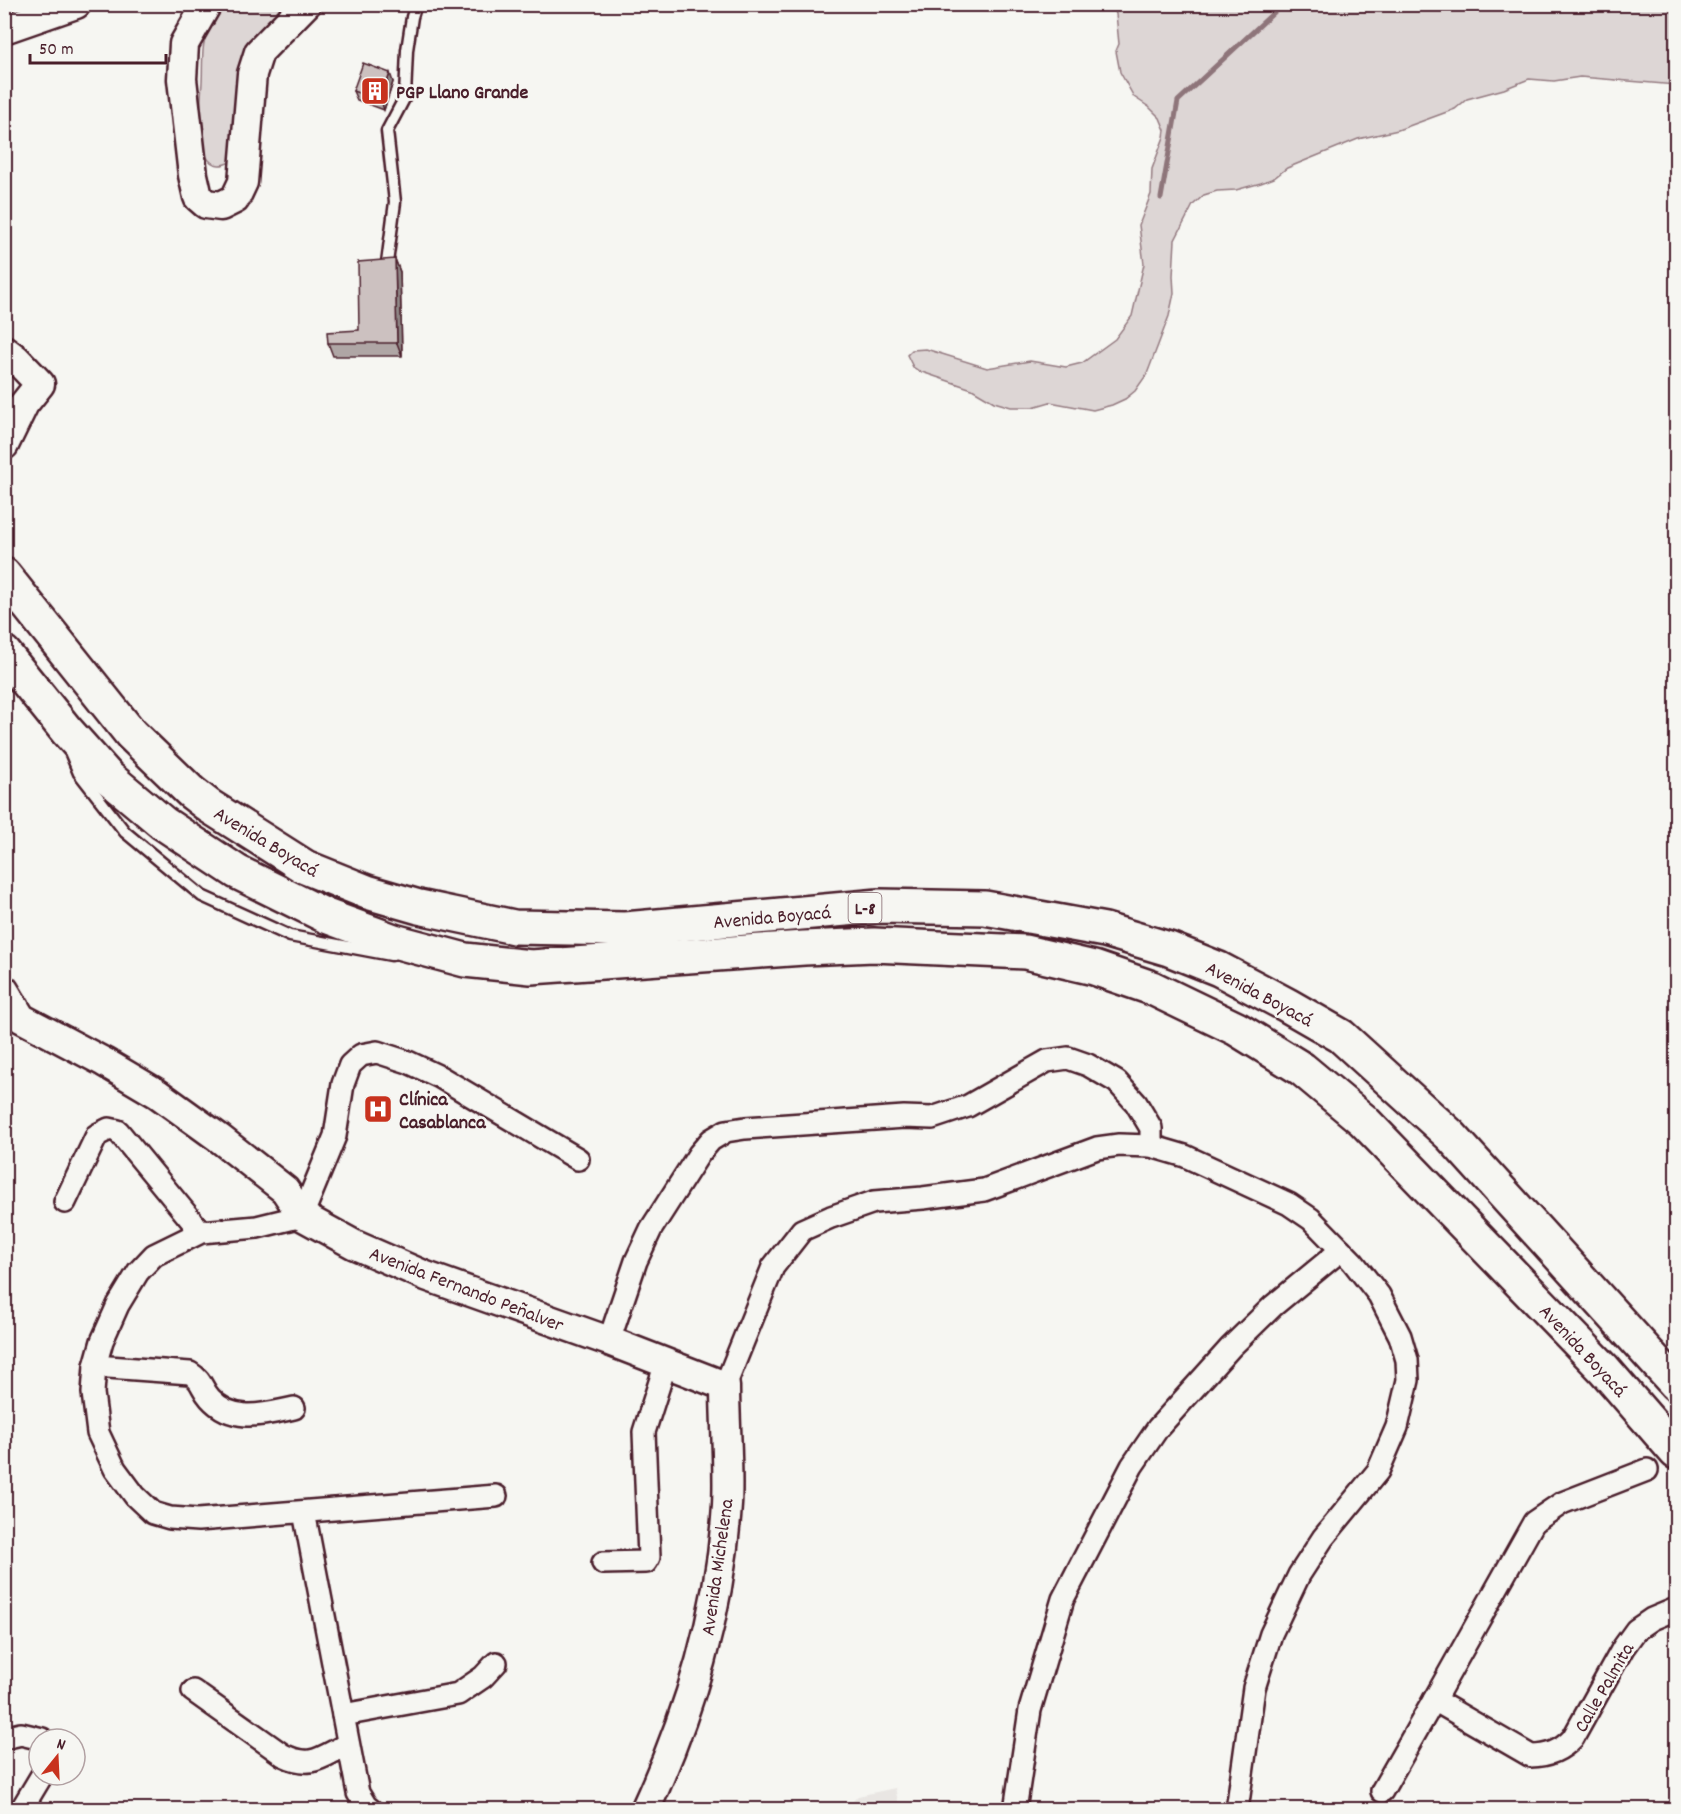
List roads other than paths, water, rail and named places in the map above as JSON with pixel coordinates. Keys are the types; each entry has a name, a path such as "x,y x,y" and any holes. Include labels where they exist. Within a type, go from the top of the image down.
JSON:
{"highway":[{"name":"Avenida Boyacá","path":"4,575 131,734 191,792 209,806 305,867 367,892 419,907 514,927 625,929 879,906 985,908 1105,930 1169,949 1219,969 1332,1031 1451,1136 1677,1384"},
{"name":"Avenida Boyacá","path":"4,652 52,713 108,777 164,823 237,872 326,916 394,941 465,960 531,967 874,945 1025,952 1094,968 1152,988 1237,1029 1302,1069 1363,1120 1604,1369 1677,1452"}],"main road":[{"path":"4,29 76,4"},
{"path":"207,4 184,44 182,79 193,175 198,196 207,204 221,206 235,199 243,182 250,85 259,52 306,4"},
{"path":"4,350 16,359 39,384 24,404 4,445"},
{"path":"4,990 13,1019"},
{"name":"Avenida Fernando Peñalver","path":"13,1019 104,1062 158,1094 285,1190 302,1216 355,1245 426,1276 609,1341 725,1386"},
{"name":"Avenida Michelena","path":"645,1809 677,1736 705,1651 714,1606 727,1503 725,1386"}],"street":[{"path":"496,1496 198,1520 170,1518 153,1513 135,1496 115,1469 98,1433 93,1393 95,1366 102,1341 118,1305 138,1272 154,1255 201,1232 257,1227 302,1216 334,1136 343,1084 350,1065 361,1055 377,1052 408,1062 441,1077 578,1160"},
{"path":"609,1341 646,1238 699,1154 711,1140 726,1131 904,1117 932,1118 968,1106 1047,1061 1068,1058 1088,1065 1118,1082 1136,1103 1151,1128 1151,1146"},
{"path":"65,1202 97,1135 109,1129 118,1131 201,1232"},
{"path":"725,1386 773,1268 802,1230 831,1216 874,1202 984,1190 1097,1148 1119,1145 1151,1146 1185,1156 1289,1204 1311,1219 1379,1295 1400,1336 1407,1360 1407,1380 1404,1403 1397,1427 1378,1471 1323,1538 1287,1597 1270,1634 1254,1688 1237,1809"},
{"path":"1016,1809 1030,1710 1064,1599 1132,1466 1158,1428 1231,1347 1274,1306 1341,1250"},
{"path":"603,1563 646,1562 649,1557 644,1432 666,1363"},
{"path":"95,1366 190,1373 200,1379 207,1394 217,1406 232,1413 252,1416 294,1408"},
{"path":"1382,1791 1534,1522 1562,1503 1647,1470"},
{"path":"304,1512 358,1793 366,1806 371,1809"},
{"name":"Calle Palmita","path":"1434,1700 1531,1756 1544,1756 1564,1747 1573,1738 1623,1648 1636,1630 1652,1619 1677,1609"},
{"path":"343,1715 458,1694 483,1677 496,1663"},
{"path":"193,1691 283,1755 298,1762 309,1763 348,1744"},
{"path":"4,1738 21,1734 27,1735"},
{"path":"21,1809 35,1787"}],"lane":[{"path":"387,263 395,202 387,131 405,97 408,50 416,4"},
{"path":"52,713 79,773 125,832 202,897 290,936 406,957 465,960"}],"waterway":[{"path":"1161,198 1178,101 1283,4"}],"place":[{"name":"PGP Llano Grande","path":"375,91"},
{"name":"Clínica Casablanca","path":"378,1109"}]}
